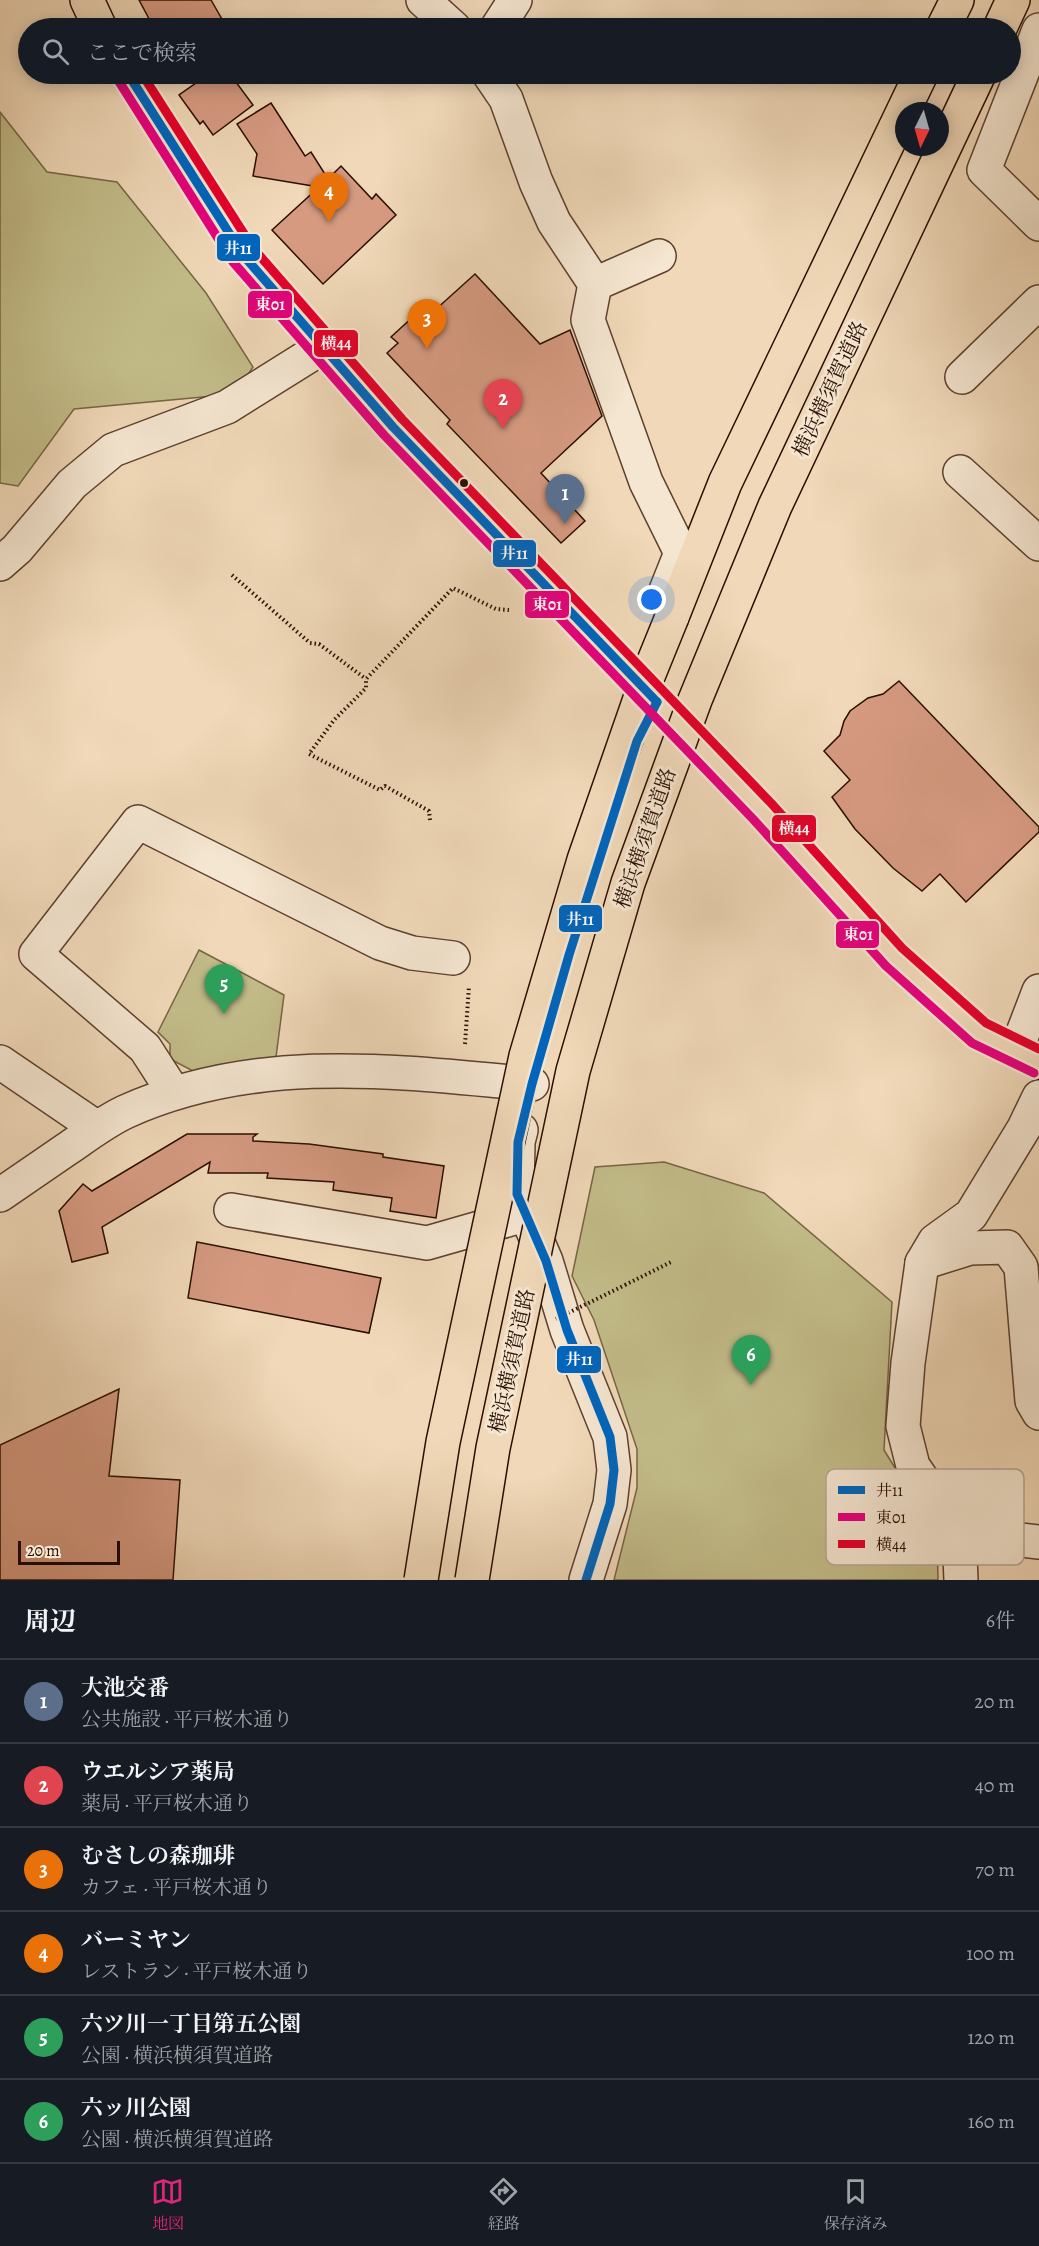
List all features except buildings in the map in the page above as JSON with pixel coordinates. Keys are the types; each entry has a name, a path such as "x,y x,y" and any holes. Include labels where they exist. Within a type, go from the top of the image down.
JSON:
{"main road":[{"path":"87,0 95,18"},
{"path":"948,18 957,0"},
{"path":"1005,18 1013,0"},
{"path":"134,84 243,255 393,427 762,812 894,957 979,1033 1028,1057"},
{"path":"421,1580 443,1442 526,1056 584,860 648,676 725,483 916,84"},
{"name":"横浜横須賀道路","path":"472,1580 494,1448 573,1071 628,884 695,700 775,506 974,84"}],"street":[{"path":"423,0 443,18"},
{"path":"503,18 514,0"},
{"path":"1021,76 1039,30"},
{"path":"496,84 506,99 536,182 554,222 595,284 588,320 646,482 681,553 641,656 631,675"},
{"path":"1018,84 984,170 1039,225"},
{"path":"595,284 659,256"},
{"path":"962,377 1039,302"},
{"path":"0,564 17,549 72,484 113,450 227,407 323,347"},
{"path":"960,472 1035,533"},
{"path":"586,1580 610,1504 614,1470 610,1437 567,1330 546,1261 517,1194 518,1142 532,1083 569,955 637,741 657,702"},
{"path":"174,1093 145,1048 36,954 138,822 380,943 461,971"},
{"path":"1028,1057 1039,991"},
{"path":"0,1062 97,1128"},
{"path":"0,1195 97,1128 124,1113 174,1093 241,1078 313,1070 369,1070 532,1083"},
{"path":"915,1469 903,1426 908,1363 922,1263 935,1241 970,1215 1024,1128 1039,1097"},
{"path":"231,1210 427,1243 526,1215"},
{"path":"922,1263 970,1248 1007,1247 1021,1267 1032,1401 1039,1413"},
{"path":"1024,1540 1039,1542"},
{"path":"960,1565 961,1580"}],"path":[{"path":"232,575 310,643 319,644 366,679"},
{"path":"430,820 429,811 385,786 380,790 309,754 334,720 366,688 366,679 453,588 496,609 509,610"},
{"path":"461,971 463,1077"},
{"path":"555,1320 673,1261"}],"shaded area":[{"path":"0,112 47,172 117,182 206,293 253,367 235,394 74,409 18,486 0,483"},
{"path":"199,950 284,995 276,1057 193,1071 170,1059 170,1044 158,1032"},
{"path":"664,1162 764,1193 892,1302 884,1450 896,1469 826,1469 826,1565 938,1565 938,1580 614,1580 637,1488 637,1449 594,1320 572,1276 595,1167"}],"transit line":[{"name":"東01","path":"121,84 233,262 384,435 753,819 886,966 972,1043 1034,1073"},
{"name":"井11","path":"134,84 243,255 393,427 657,702"},
{"name":"横44","path":"148,84 253,248 402,419 771,803 902,948 986,1023 1039,1049"},
{"name":"井11","path":"586,1580 610,1504 614,1470 610,1437 567,1330 546,1261 517,1194 518,1142 569,955 637,741 657,702"}],"place":[{"name":"バーミヤン","path":"329,222"},
{"name":"むさしの森珈琲","path":"427,349"},
{"name":"ウエルシア薬局","path":"503,429"},
{"name":"大池交番","path":"565,524"},
{"name":"六ツ川一丁目第五公園","path":"224,1014"},
{"name":"六ッ川公園","path":"751,1385"}]}
